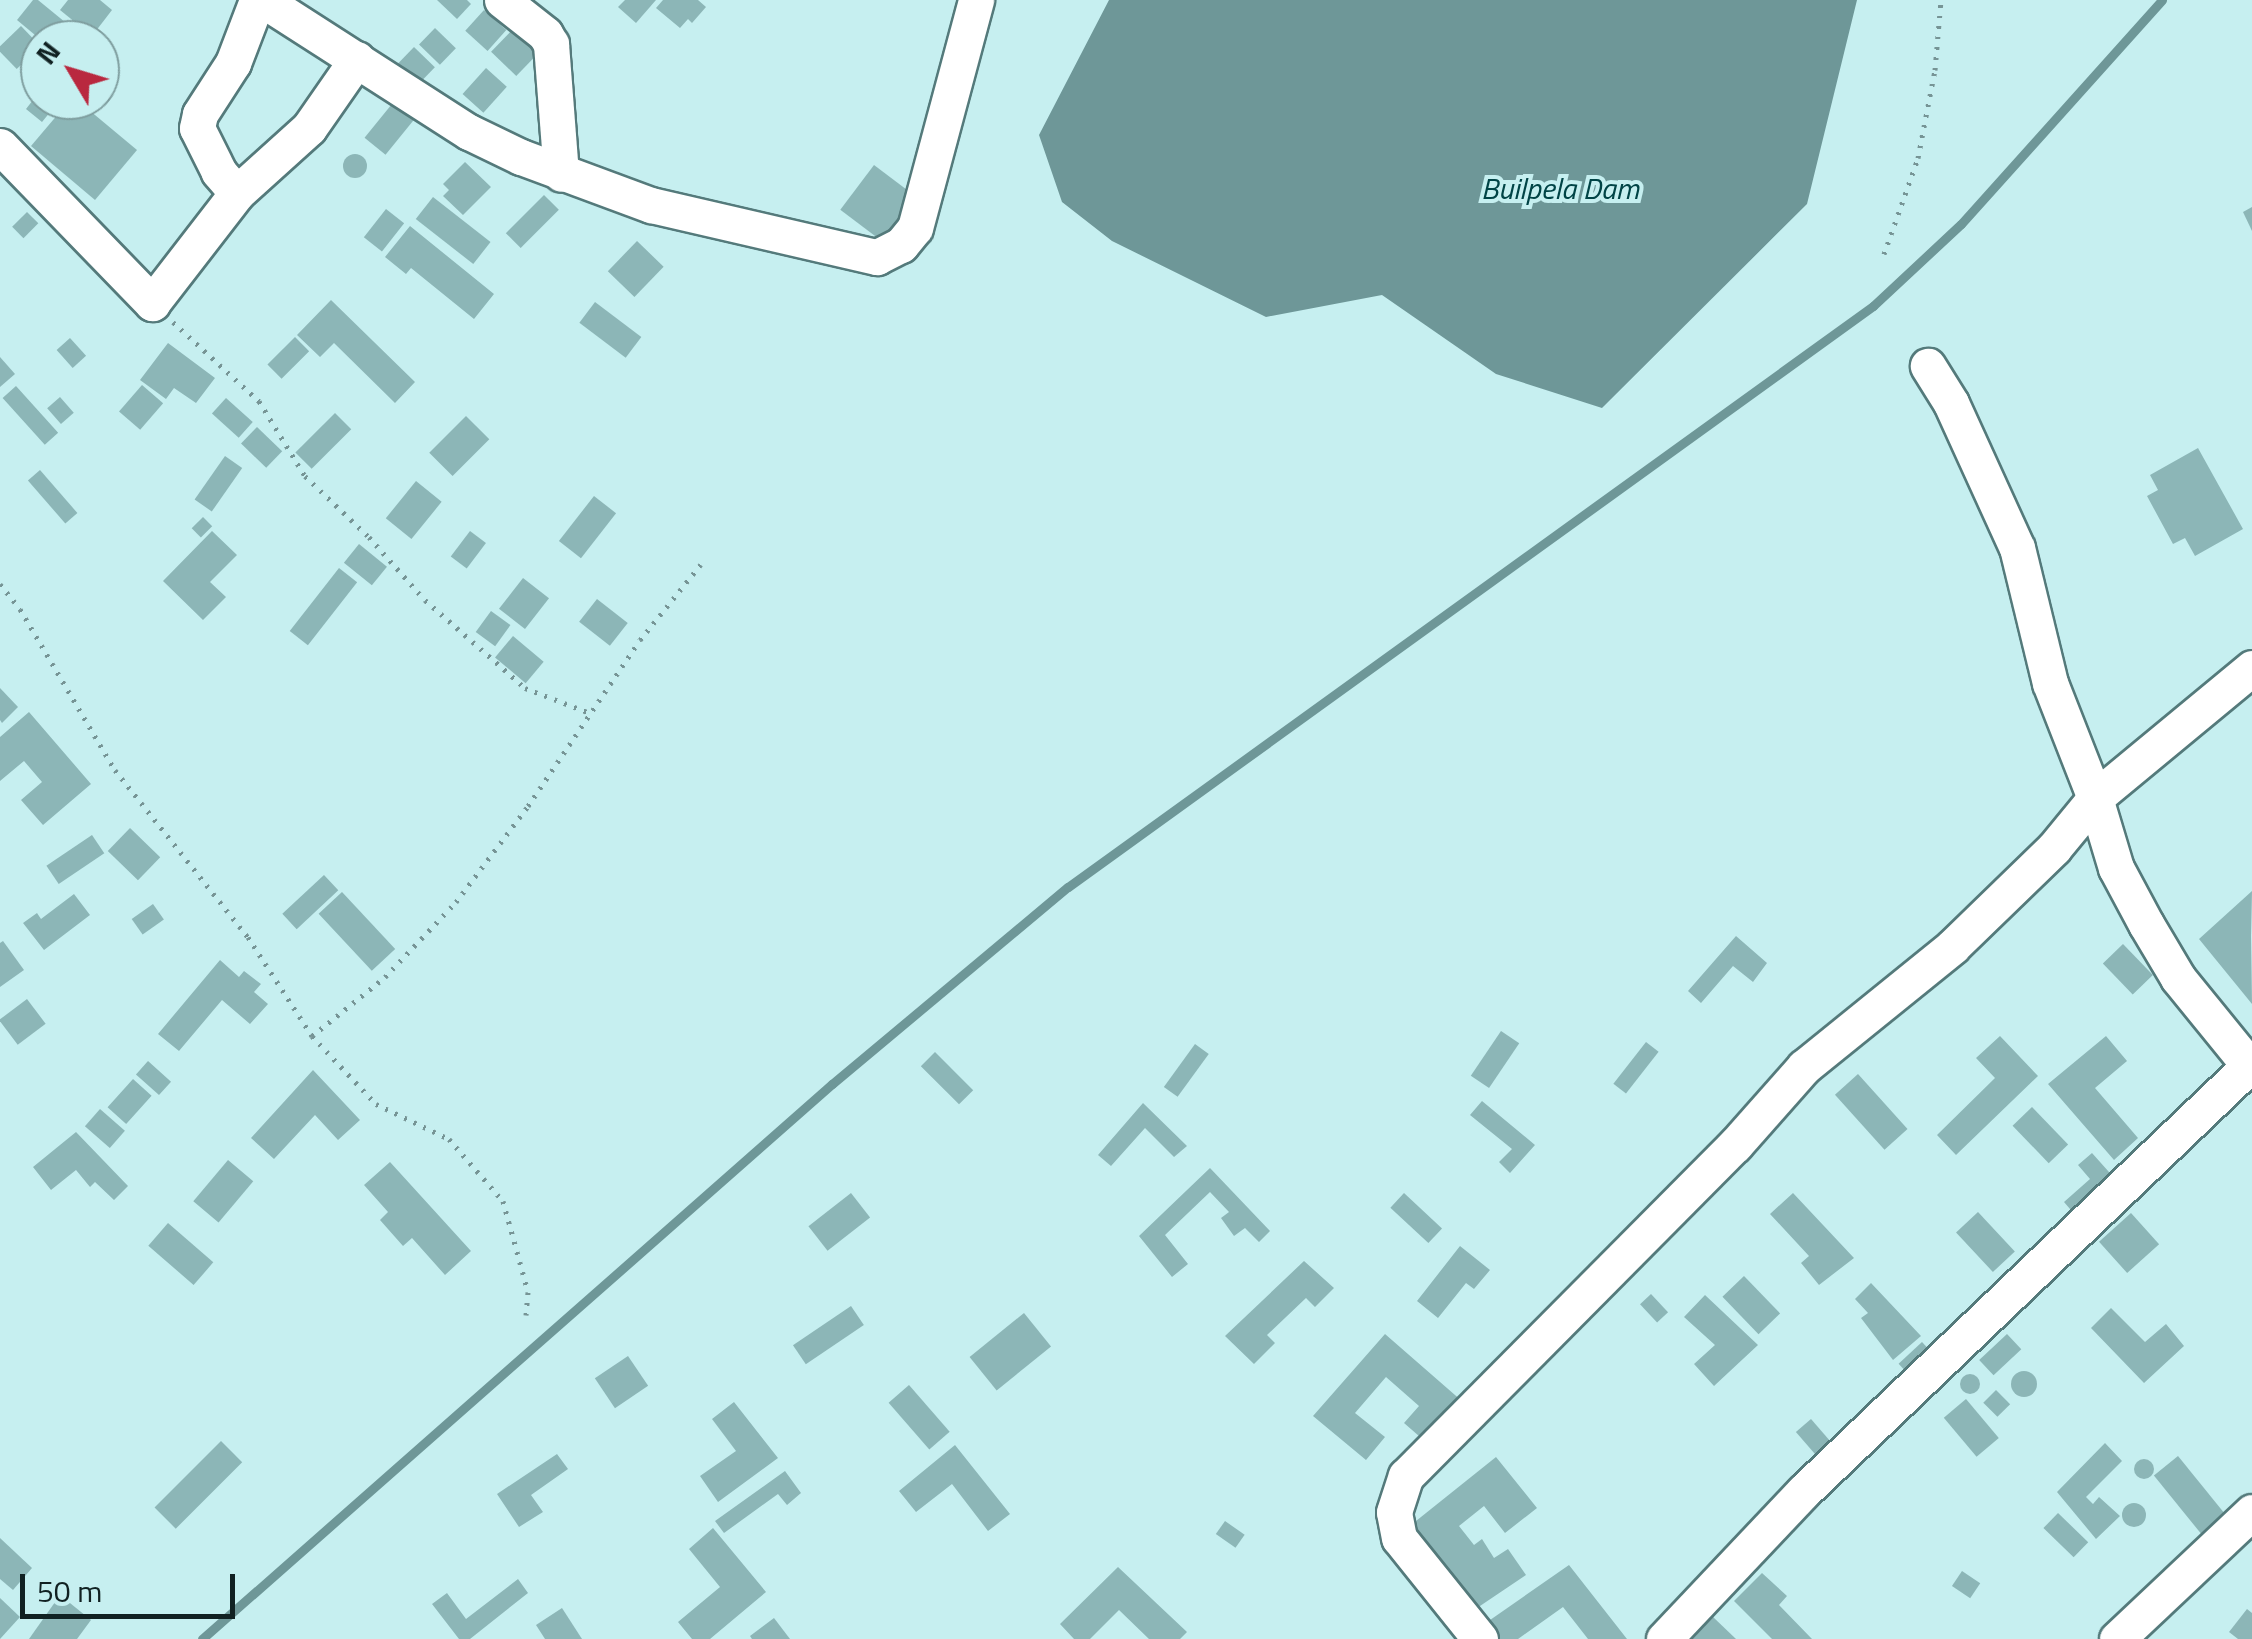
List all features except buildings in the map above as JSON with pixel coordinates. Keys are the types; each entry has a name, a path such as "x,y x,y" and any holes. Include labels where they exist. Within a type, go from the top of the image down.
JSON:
{"street":[{"path":"237,194 219,172 196,128 200,114 234,63 260,0 469,132 562,174 651,205 877,256 901,244 915,228 976,0"},
{"path":"502,0 546,34 552,44 562,174"},
{"path":"0,146 152,303 237,194 309,128 357,60"},
{"path":"1664,1639 1818,1478 2251,1068 2178,978 2116,868 2095,798 2050,684 2017,548 1952,403 1928,366"},
{"path":"1480,1639 1399,1538 1394,1512 1406,1476 1735,1145 1804,1067 1952,947 2054,848 2095,798 2252,668"},
{"path":"2117,1639 2252,1512"}],"path":[{"path":"1884,254 1918,158 1935,70 1941,0"},
{"path":"152,303 259,401 305,476 369,537 425,600 525,688 590,713"},
{"path":"312,1036 386,977 456,902 528,806 640,640 701,564"},
{"path":"0,584 20,610 115,770 248,937 312,1036 376,1104 449,1139 503,1200 528,1292 526,1314"}],"water":[{"name":"Builpela Dam","path":"1109,0 1857,0 1807,204 1602,408 1496,374 1382,295 1266,317 1112,241 1062,202 1039,135"}],"waterway":[{"path":"202,1639 832,1084 1068,887 1873,306 1961,224 2162,0"}]}
